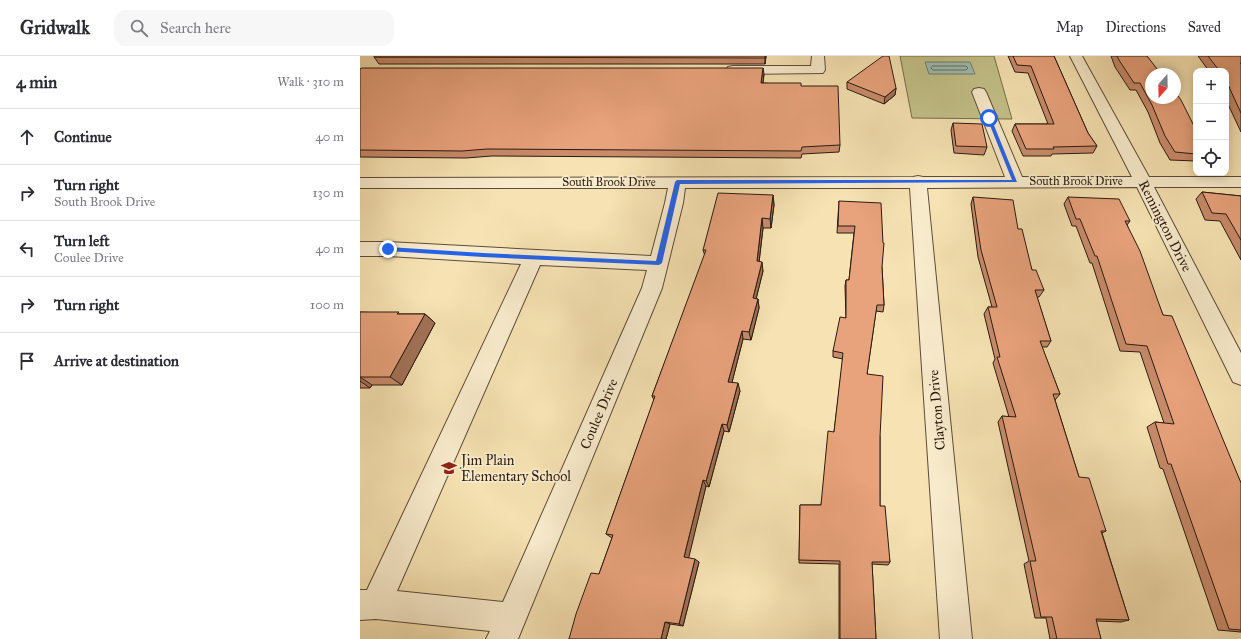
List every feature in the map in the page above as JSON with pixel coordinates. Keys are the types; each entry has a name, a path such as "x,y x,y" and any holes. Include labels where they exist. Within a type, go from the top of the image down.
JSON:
{"street":[{"path":"724,70 818,70 818,56"},
{"name":"Remington Drive","path":"1076,56 1143,182 1241,375"},
{"path":"979,92 1015,181"},
{"name":"South Brook Drive","path":"360,183 918,181 1241,182"},
{"name":"Clayton Drive","path":"918,181 956,639"},
{"name":"Coulee Drive","path":"506,628 649,295 659,263 677,182"},
{"path":"360,249 388,249 533,258 659,263"},
{"path":"506,628 368,604 533,258"}],"shaded area":[{"path":"900,56 994,56 1012,119 912,118"}],"water":[{"path":"925,62 970,62 975,74 929,74"}],"building":[{"path":"765,56 765,58 374,57"},
{"path":"883,56 889,56 896,88 885,97 847,82"},
{"path":"1013,56 1054,56 1088,133 1097,146 1026,149 1015,124 1054,124 1031,66 1017,65"},
{"path":"1117,56 1147,56 1156,68 1145,68 1145,92 1140,83 1134,83"},
{"path":"1208,56 1241,56 1241,113 1229,87 1230,88 1229,68 1217,68"},
{"path":"763,68 761,83 801,83 801,86 838,86 840,145 802,147 801,151 487,149 462,151 360,150 360,69"},
{"path":"1181,100 1193,124 1193,154 1175,152 1165,136 1152,105 1181,104"},
{"path":"953,123 982,124 987,147 956,146"},
{"path":"1202,192 1241,196 1241,240 1226,214 1212,213"},
{"path":"718,193 773,195 770,219 762,218 757,261 762,262 753,298 758,299 749,332 742,331 728,382 738,383 727,425 722,424 706,481 703,480 684,557 695,559 679,624 665,622 661,639 569,639 576,614 591,573 599,574 613,535 606,534 655,396 652,396 706,250 703,250"},
{"path":"973,197 1013,200 1018,229 1022,229 1032,270 1036,270 1044,290 1035,290 1051,341 1040,341 1060,394 1053,394 1079,477 1089,478 1106,531 1101,531 1129,620 1096,619 1101,639 1057,639 1052,617 1041,617 1030,561 1036,561 1002,416 1016,417 997,357 1000,357 988,307 997,307 981,250"},
{"path":"1068,197 1119,199 1130,221 1125,221 1140,251 1163,315 1172,316 1241,483 1241,630 1229,629 1171,464 1168,464 1155,422 1174,424 1147,346 1126,344 1097,256 1095,256 1080,219 1076,219"},
{"path":"839,201 881,203 884,243 882,267 884,305 877,305 867,374 883,376 880,437 880,506 885,506 890,562 872,562 876,639 840,639 840,561 799,560 800,505 821,505 828,431 834,432 843,353 833,351 840,317 846,318 846,280 849,280 855,226 838,226"},
{"path":"360,312 425,314 390,377 360,377"}],"place":[{"name":"Jim Plain Elementary School","path":"449,468"}],"route":[{"path":"388,249 659,263 674,202 677,182 1015,181 989,118"}]}
